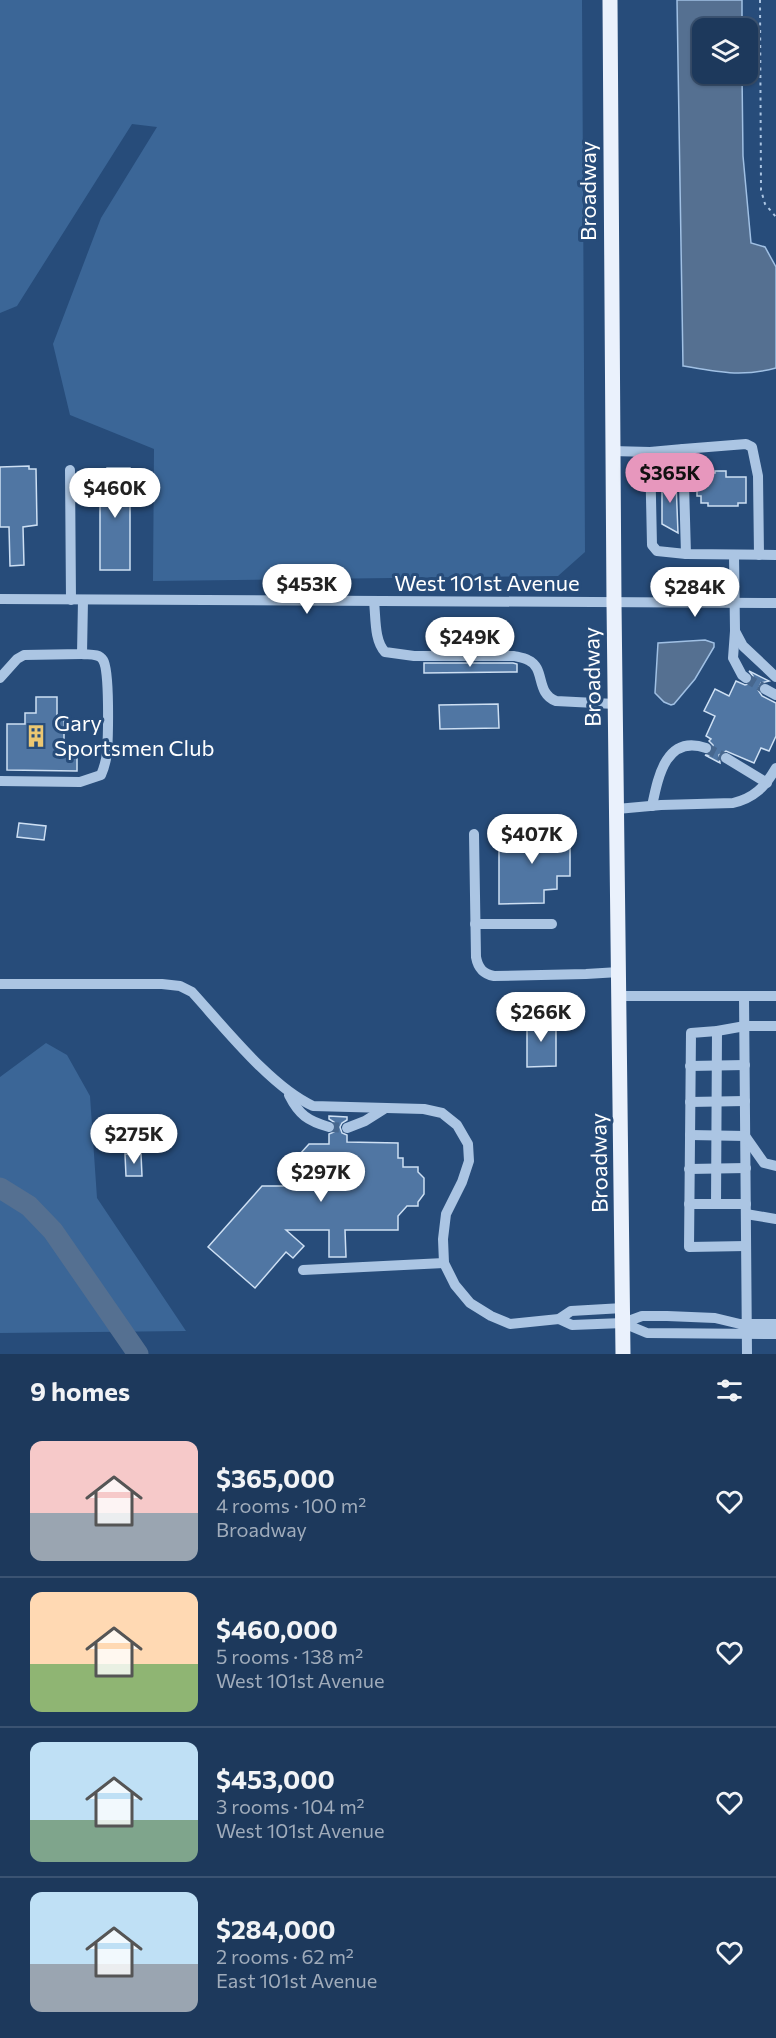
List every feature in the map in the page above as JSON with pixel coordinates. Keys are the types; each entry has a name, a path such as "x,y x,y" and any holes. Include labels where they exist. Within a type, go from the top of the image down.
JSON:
{"main road":[{"name":"Broadway","path":"610,0 612,451 623,1354"}],"street":[{"path":"612,451 650,452 746,444 752,447 758,476 759,555"},
{"path":"683,448 686,554"},
{"path":"650,452 652,545 657,551 686,554 776,555"},
{"path":"70,470 82,654"},
{"path":"734,555 733,658 741,675 746,678"},
{"name":"West 101st Avenue","path":"0,599 776,603"},
{"path":"374,602 377,636 385,652 414,656 514,656 529,660 536,666 545,693 549,698 556,701 615,704"},
{"path":"735,631 743,646 776,676"},
{"path":"0,678 17,659 24,655 82,654 98,655 103,658 106,679 107,753 101,775 80,782 0,782"},
{"path":"765,689 776,695"},
{"path":"652,806 666,759 688,745 706,747"},
{"path":"726,758 767,783"},
{"path":"617,809 744,801 767,783 776,768"},
{"path":"474,834 476,957 477,964 487,975 574,975 619,972"},
{"path":"475,924 552,924"},
{"path":"0,984 180,986 192,992 236,1040 297,1099 313,1106 424,1109 442,1113 458,1125 468,1144 469,1161 462,1182 446,1214 443,1239 444,1263 455,1285 470,1303 491,1316 510,1324 559,1319 571,1311 623,1316 715,1318 747,1329 776,1334"},
{"path":"620,996 776,996"},
{"path":"744,996 747,1354"},
{"path":"746,1246 689,1246 691,1034 745,1026 776,1026"},
{"path":"716,1204 717,1031"},
{"path":"690,1066 745,1065"},
{"path":"286,1089 294,1105 310,1122 329,1127"},
{"path":"690,1102 745,1101"},
{"path":"347,1128 365,1121 385,1108"},
{"path":"690,1135 745,1136"},
{"path":"745,1136 764,1163 776,1166"},
{"path":"689,1169 746,1168"},
{"path":"689,1204 716,1204 746,1209 776,1219"},
{"path":"303,1270 444,1263"},
{"path":"559,1319 572,1325 623,1316 647,1333 747,1329 776,1324"}],"path":[{"path":"760,0 761,190 765,204 776,217"}],"shaded area":[{"path":"0,0 582,0 585,552 558,576 153,581 154,449 70,415 53,344 101,218 157,127 132,124 17,306 0,313"},
{"path":"677,0 742,0 742,18 692,18 692,84 742,84 743,156 751,243 765,247 776,267 776,368 741,373 683,366"},
{"path":"705,640 714,643 714,647 695,679 674,704 664,702 655,693 658,643"},
{"path":"46,1043 67,1055 90,1096 97,1198 186,1331 0,1333 0,1077"}],"building":[{"path":"29,466 29,469 36,469 37,525 23,527 24,565 10,566 9,527 0,527 0,467"},
{"path":"107,468 130,468 130,570 100,570 100,472 107,472"},
{"path":"715,471 726,471 726,477 746,477 746,503 738,503 738,506 708,506 708,503 701,503 701,496 697,496 697,473 715,473"},
{"path":"662,474 676,482 678,533 662,524"},
{"path":"424,663 513,663 517,664 517,672 424,673"},
{"path":"749,671 769,681 761,683 758,690 762,696 776,703 776,736 769,751 761,748 754,763 726,751 719,755 720,763 705,755 709,755 713,750 713,745 709,741 711,739 706,736 715,716 704,711 715,689 729,696 736,681 745,685 752,683 753,676"},
{"name":"Gary Sportsmen Club","path":"36,697 57,697 57,718 64,718 64,749 77,749 77,771 7,770 7,724 25,724 25,713 36,713"},
{"path":"498,704 499,728 440,729 439,705"},
{"path":"19,823 46,826 44,840 17,837"},
{"path":"570,831 570,876 557,876 557,889 544,890 544,903 499,904 499,832"},
{"path":"527,1020 556,1020 556,1066 527,1067"},
{"path":"329,1116 347,1117 340,1127 342,1133 347,1135 347,1142 398,1143 398,1158 403,1158 403,1167 418,1167 418,1172 424,1178 424,1194 418,1206 407,1206 398,1216 398,1230 345,1230 346,1257 329,1257 329,1230 286,1230 304,1246 293,1258 286,1252 255,1288 208,1247 262,1186 290,1186 290,1165 309,1144 329,1144 329,1134 334,1132 336,1126"},
{"path":"125,1154 141,1154 142,1176 126,1176"}],"waterway":[{"path":"0,1188 29,1206 53,1231 138,1354"}],"tunnel":[{"path":"746,678 765,689"},
{"path":"706,748 726,758"},
{"path":"329,1127 347,1128"}],"place":[{"name":"Gary Sportsmen Club","path":"36,736"}]}
